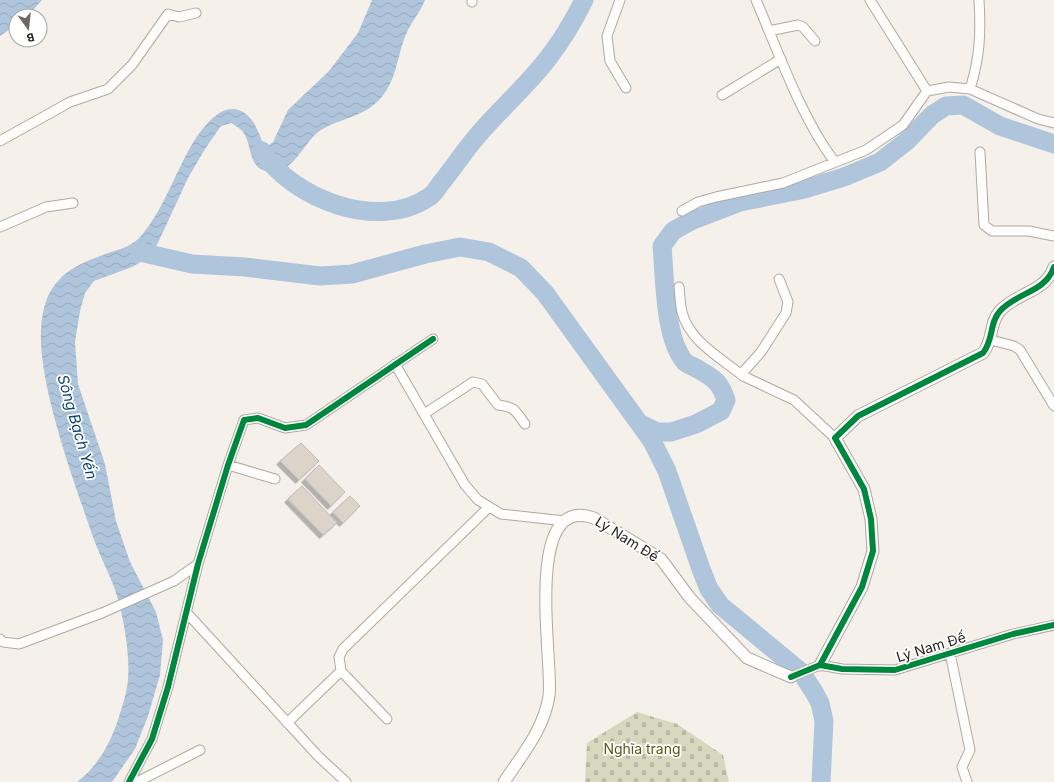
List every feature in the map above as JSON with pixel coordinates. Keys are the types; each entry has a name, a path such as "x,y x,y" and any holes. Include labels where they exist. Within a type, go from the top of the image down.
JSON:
{"street":[{"path":"620,0 608,36 610,61 626,88"},
{"path":"756,0 781,59 823,147 834,161"},
{"path":"870,0 927,91"},
{"path":"970,89 978,63 980,24 979,0"},
{"path":"0,141 70,102 108,89 132,65 168,14 179,17 196,13"},
{"path":"769,31 798,25 803,27 815,41"},
{"path":"722,95 781,59"},
{"path":"682,211 698,202 716,197 783,183 834,161 866,150 898,129 927,91 949,87 970,89 1038,119 1054,123"},
{"path":"980,152 984,226 992,232 1029,231 1054,236"},
{"path":"0,227 46,207 73,203"},
{"path":"835,438 858,416 983,353 990,344 993,323 999,312 1006,305 1040,287 1047,280 1054,267"},
{"path":"743,376 744,371 761,352 786,313 788,302 779,279"},
{"path":"679,287 682,312 688,328 698,340 743,376 794,400 835,438 864,489 871,519 873,552 862,587 820,665"},
{"path":"129,782 152,739 168,687 198,564 228,465 244,420 258,418 285,428 306,425 433,339"},
{"path":"990,340 1014,346 1020,350 1054,406"},
{"path":"395,364 465,485 478,500 501,514 565,521"},
{"path":"424,414 473,382 478,382 482,384 491,399 498,405 510,406 515,409 524,424"},
{"path":"228,465 275,479"},
{"path":"387,719 341,671 339,657 343,649 489,507"},
{"name":"Lý Nam Đế","path":"565,521 577,515 585,515 594,518 661,559 690,598 747,658 791,677 820,665 842,668 895,670 1013,634 1054,626"},
{"path":"504,782 535,735 544,717 549,698 551,684 546,638 545,582 553,540 565,521"},
{"path":"0,639 4,642 20,644 102,613 174,581 198,564"},
{"path":"187,613 318,756 346,782"},
{"path":"950,653 970,750 962,767 967,782"},
{"path":"288,723 341,671"},
{"path":"134,772 139,782 200,750"}],"green space":[{"name":"Nghĩa trang","path":"637,712 677,724 723,755 729,782 585,782 587,743"}],"water":[{"path":"0,0 42,0 35,8 8,8 8,30 0,36"},
{"name":"Sông Bạch Yến","path":"372,0 425,0 407,32 391,82 380,99 365,111 322,129 312,138 291,164 285,169 278,171 270,172 263,170 255,164 246,137 240,129 231,123 221,126 188,178 156,247 146,259 132,267 94,281 85,293 80,311 75,342 78,384 105,464 116,521 130,562 156,612 163,640 160,675 148,716 135,749 112,782 77,782 97,762 115,729 127,689 128,659 124,626 117,596 96,544 75,485 58,432 49,396 43,364 41,341 42,319 48,296 54,286 69,271 89,260 127,246 141,236 162,205 184,159 195,140 207,123 215,116 223,111 232,109 241,111 250,118 264,144 269,145 273,142 288,110 329,71 358,33"}],"building":[{"path":"301,443 319,461 299,480 280,461"},
{"path":"319,465 345,492 331,506 305,479"},
{"path":"302,486 337,523 323,535 288,499"},
{"path":"350,496 360,506 343,523 333,512"}],"waterway":[{"path":"262,151 276,168 294,183 315,196 338,205 362,210 386,211 409,207 433,194 478,135 541,67 564,36 584,0"},
{"path":"639,423 657,432 671,432 696,424 721,411 726,400 721,388 715,381 685,362 678,351 673,338 667,307 662,246 673,231 691,221 740,202 805,189 844,177 880,162 908,140 932,115 946,106 963,105 1000,126 1054,144"},
{"path":"140,252 192,264 245,267 320,276 352,274 425,254 460,247 489,252 521,268 545,293 652,441 667,471 709,589 720,605 801,672 814,692 820,703 824,721 821,782"}],"cycle path":[{"path":"820,665 862,587 873,551 871,519 864,489 835,438 858,416 983,353 989,342 994,321 1000,311 1014,300 1044,282 1050,276 1054,267"},
{"path":"129,782 152,739 168,687 198,564 228,465 244,420 258,418 285,428 306,425 433,339"},
{"path":"791,677 820,665 842,669 895,670 1013,634 1054,625"}]}
